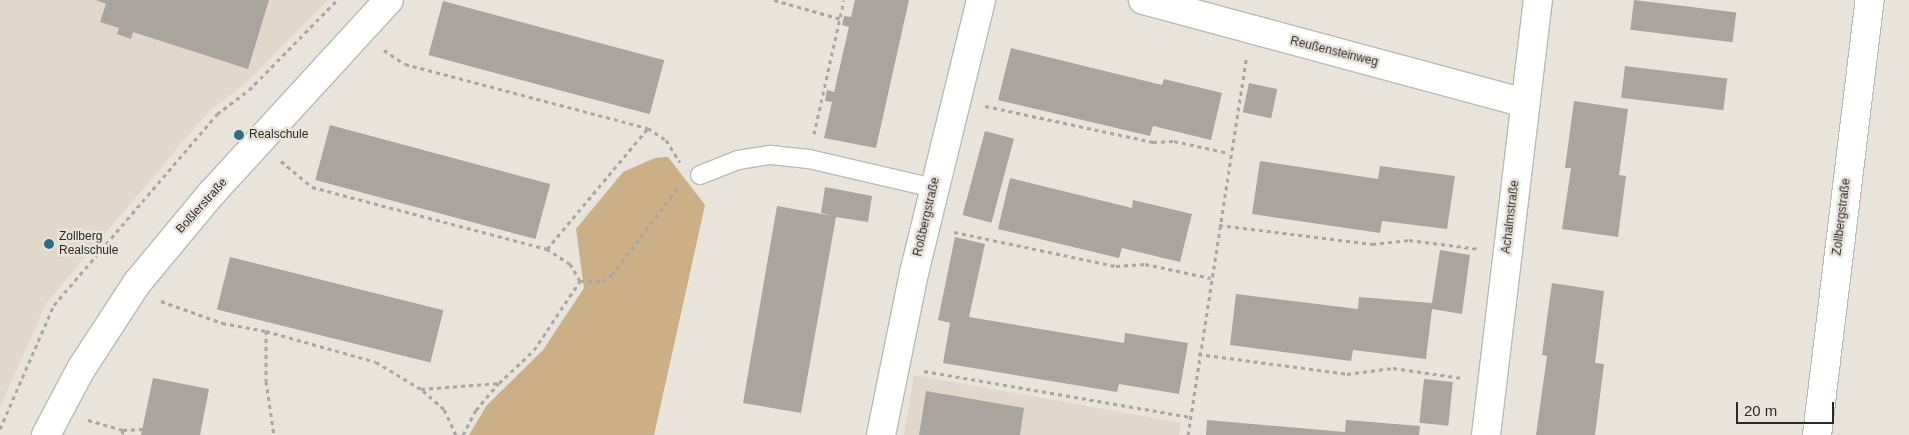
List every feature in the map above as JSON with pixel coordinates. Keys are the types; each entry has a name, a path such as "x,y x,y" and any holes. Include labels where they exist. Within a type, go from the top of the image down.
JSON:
{"street":[{"name":"Boßlerstraße","path":"46,435 113,317 137,283 180,230 389,0"},
{"name":"Roßbergstraße","path":"881,435 894,365 925,226 981,0"},
{"name":"Reußensteinweg","path":"1143,0 1250,31 1525,103"},
{"name":"Achalmstraße","path":"1486,435 1538,0"},
{"name":"Zollbergstraße","path":"1817,435 1870,0"}],"lane":[{"path":"694,175 754,156 809,159 934,188"}],"path":[{"path":"0,429 54,305 217,114 249,90 337,0"},
{"path":"774,0 841,19"},
{"path":"809,159 844,0"},
{"path":"363,29 388,55 405,64 648,128 666,140 694,175 663,203 612,275 602,282 580,281"},
{"path":"1188,435 1198,354 1250,31"},
{"path":"955,99 1153,142 1174,141 1229,153"},
{"path":"547,249 648,128"},
{"path":"260,142 312,187 547,249 570,264 580,281"},
{"path":"925,226 1116,266 1145,264 1211,278"},
{"path":"1219,226 1372,244 1409,240 1507,253"},
{"path":"463,435 476,410 499,382 540,343 580,281"},
{"path":"137,283 166,304 222,323 266,331 381,364 422,389 444,408 456,435"},
{"path":"266,331 268,413 274,435"},
{"path":"1198,354 1347,374 1393,368 1491,382"},
{"path":"894,365 1190,417"},
{"path":"422,389 499,382"},
{"path":"58,411 123,430 142,429"},
{"path":"122,435 123,430"}],"shaded area":[{"name":"Zollberg Realschule","path":"0,0 328,0 244,85 209,111 47,302 0,407"},
{"path":"668,157 705,205 654,435 469,435 487,405 543,350 584,288 576,229 623,172 655,158"},
{"path":"914,375 1181,423 1179,435 904,435"}],"building":[{"path":"96,0 269,0 248,69 133,32 131,39 117,34 119,28 100,22 106,4"},
{"path":"855,0 909,0 876,148 824,138 832,102 825,101 827,90 834,92 849,27 842,25 844,16 851,17"},
{"path":"1634,0 1736,13 1733,42 1630,30"},
{"path":"443,1 664,60 650,114 429,55"},
{"path":"1011,48 1162,85 1164,79 1222,93 1211,140 1153,126 1150,136 998,100"},
{"path":"1625,66 1727,79 1723,110 1621,98"},
{"path":"1249,83 1277,89 1271,118 1243,112"},
{"path":"1574,101 1628,109 1619,175 1626,176 1618,237 1562,229 1571,168 1565,168"},
{"path":"330,125 550,184 535,239 315,180"},
{"path":"985,131 1014,139 991,223 962,215"},
{"path":"1260,161 1378,179 1380,166 1455,176 1447,229 1382,221 1380,233 1252,214"},
{"path":"1010,178 1132,208 1133,200 1192,214 1180,262 1122,248 1119,258 998,229"},
{"path":"825,187 872,196 868,222 836,217 801,413 743,403 777,206 833,216 821,213"},
{"path":"955,237 985,244 969,317 1124,343 1125,333 1188,343 1179,394 1119,384 1117,392 943,363 950,323 938,320"},
{"path":"1440,250 1470,255 1462,314 1432,309 1426,359 1353,350 1351,361 1230,345 1236,294 1358,309 1359,297 1432,303"},
{"path":"230,257 443,310 430,363 217,309"},
{"path":"1552,283 1604,291 1595,363 1604,364 1595,435 1536,435 1547,356 1542,355"},
{"path":"153,378 209,389 200,435 141,435"},
{"path":"1424,379 1453,382 1448,426 1419,423"},
{"path":"926,391 1024,408 1020,435 919,435"},
{"path":"1207,420 1345,432 1346,420 1420,426 1419,435 1206,435"}],"place":[{"name":"Realschule","path":"239,135"},
{"name":"Zollberg Realschule","path":"49,244"}]}
